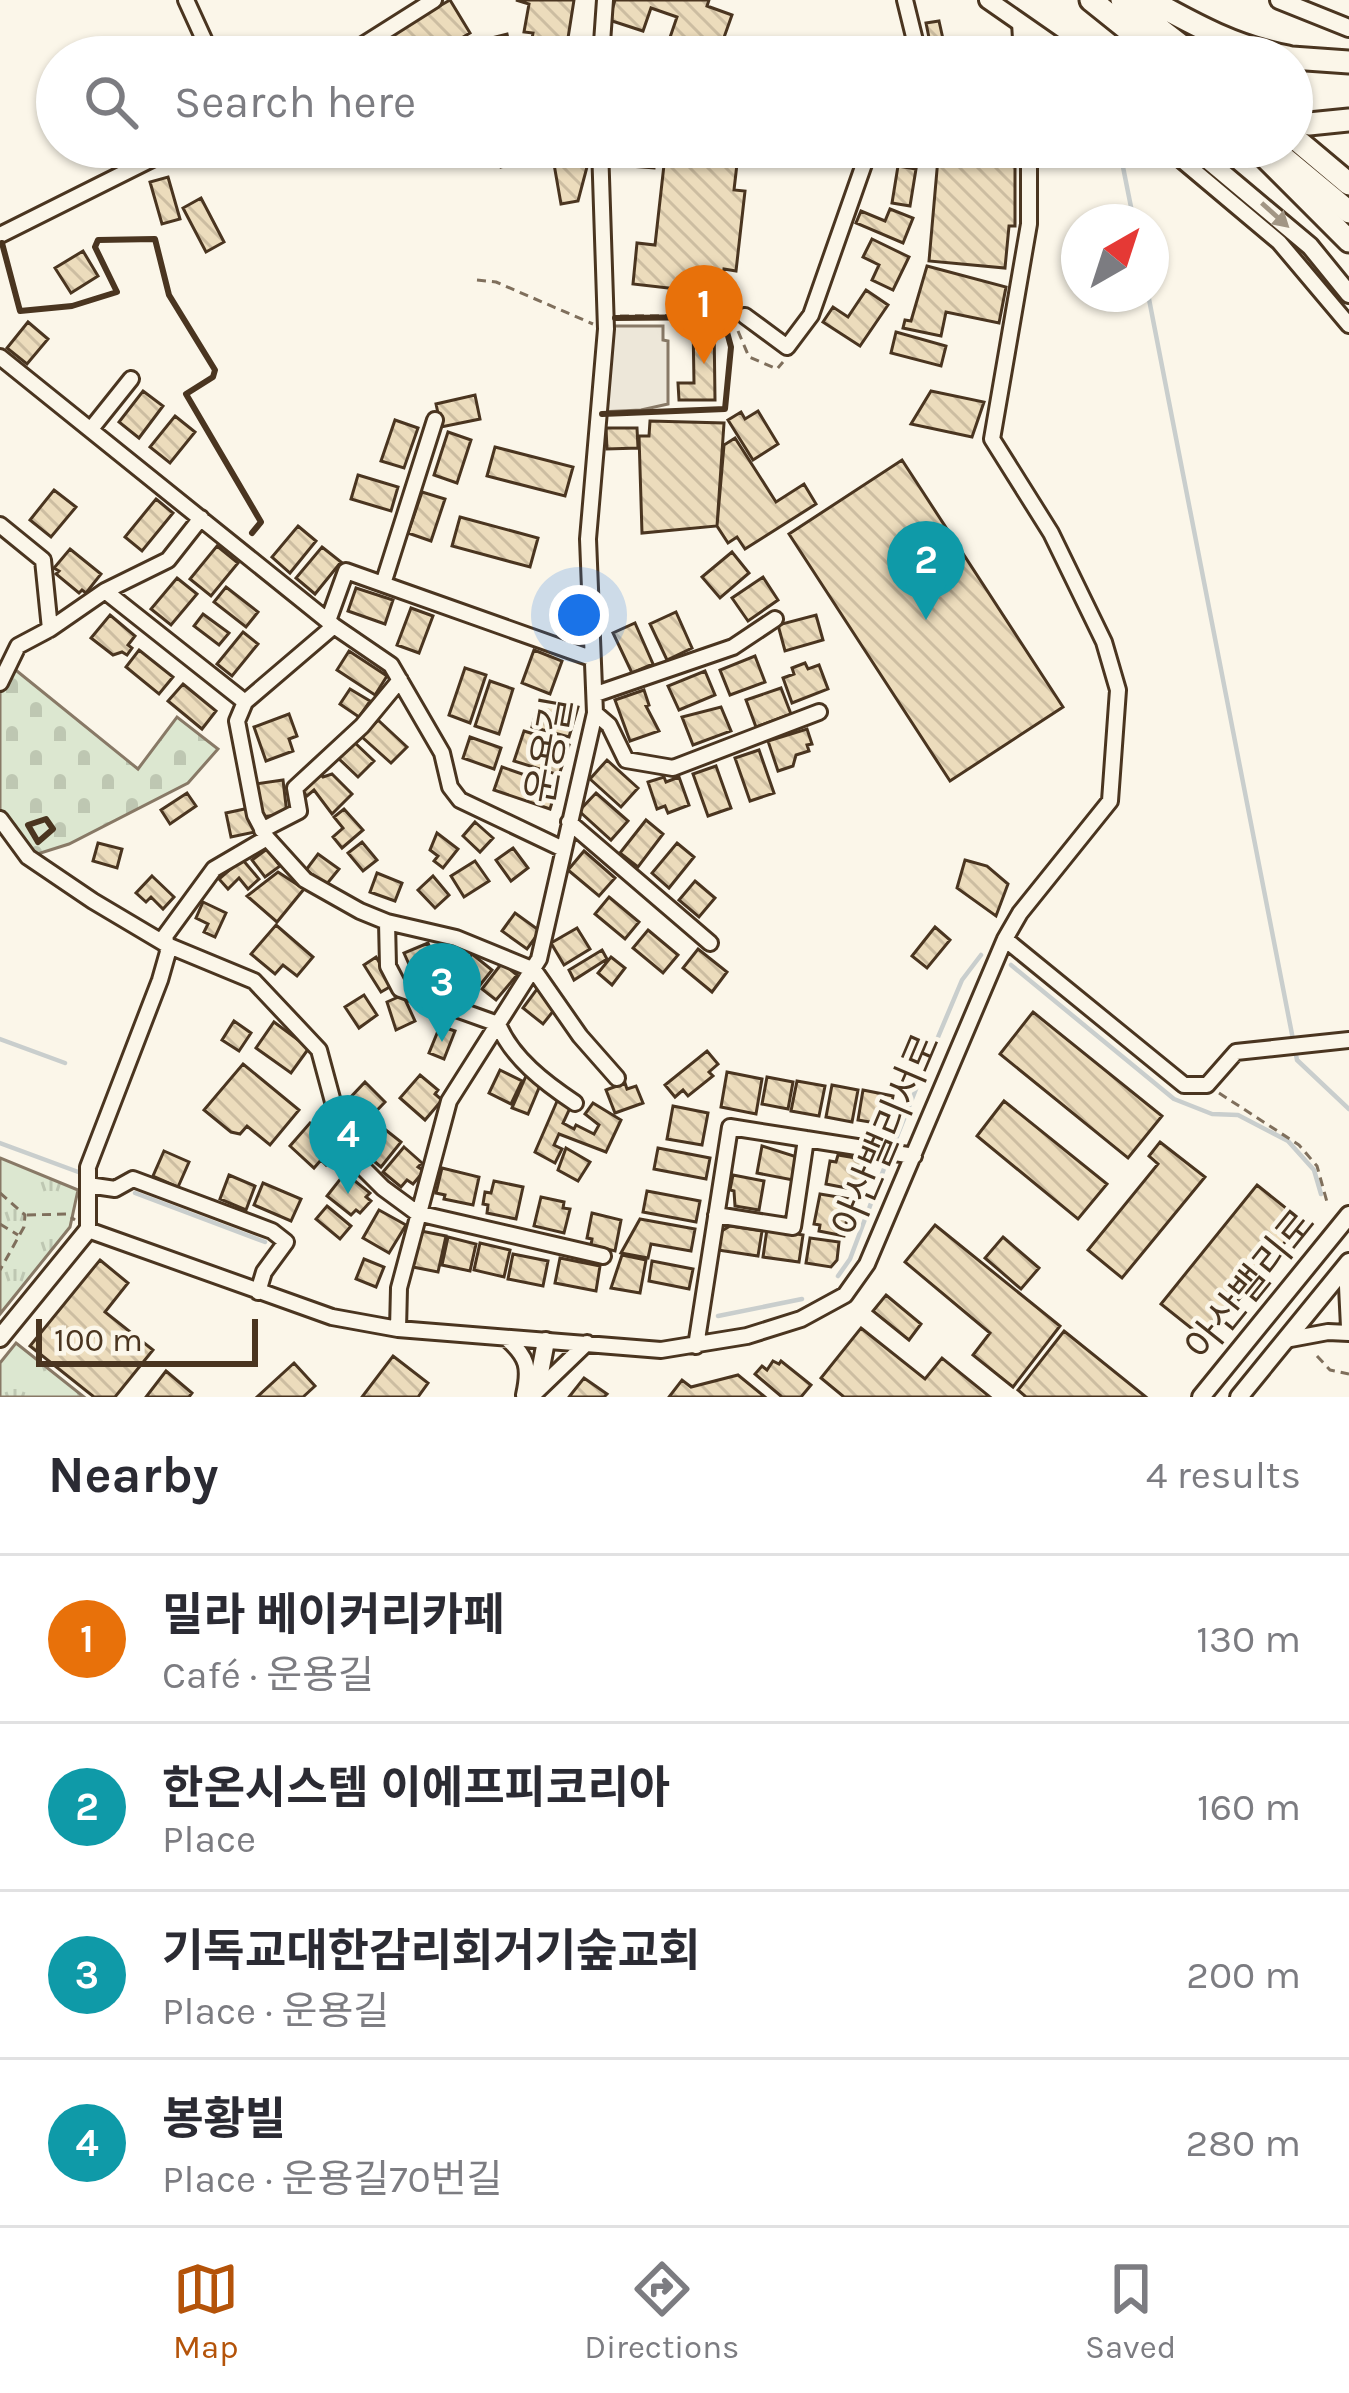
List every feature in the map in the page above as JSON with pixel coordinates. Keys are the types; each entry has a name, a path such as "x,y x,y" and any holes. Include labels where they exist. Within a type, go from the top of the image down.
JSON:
{"main road":[{"path":"1091,0 1136,36"},
{"path":"1122,0 1169,36"},
{"path":"1150,0 1217,36"},
{"path":"1313,60 1349,62"},
{"path":"1313,127 1349,120"},
{"path":"1313,144 1349,184"},
{"path":"1276,168 1349,242"},
{"path":"1296,168 1349,212"}],"street":[{"path":"186,0 202,36"},
{"path":"377,36 434,0"},
{"path":"602,36 605,0"},
{"path":"905,0 914,36"},
{"path":"988,0 1040,36"},
{"path":"1279,0 1349,28"},
{"path":"1020,22 1021,36"},
{"path":"0,235 134,168"},
{"name":"운용길","path":"398,1329 399,1288 449,1101 534,970 548,927 595,713 588,539 606,322 601,168"},
{"path":"745,316 787,346 811,315 863,168"},
{"name":"아산밸리서로","path":"82,1225 332,1317 398,1329 662,1350 776,1328 845,1294 867,1264 1005,940 1020,913 1110,801 1118,690 1103,641 1051,533 992,439 1029,224 1028,168"},
{"path":"1191,168 1279,242 1349,325"},
{"path":"1217,168 1310,246 1349,294"},
{"path":"0,357 331,623 391,665 442,753 453,793 563,849"},
{"path":"91,429 131,379"},
{"path":"382,584 435,420"},
{"path":"0,683 18,646 105,591 168,560 201,518"},
{"path":"0,525 43,560 50,629"},
{"path":"591,658 346,571 331,623 244,702 237,721 255,815 264,834 315,887 387,922 456,938 534,970 580,1036 617,1078"},
{"path":"105,591 244,702"},
{"path":"596,694 733,647 775,619"},
{"path":"0,1338 82,1225 88,1167 160,980 165,936 214,868 299,811 295,788 362,726 400,680"},
{"path":"595,713 609,725 626,760 673,768 819,712"},
{"path":"0,818 28,857 167,945 254,981 319,1050 336,1118 354,1159 383,1188 418,1213 603,1256"},
{"path":"569,822 710,943"},
{"path":"387,922 388,966 400,989 498,1024 504,1040 523,1061 575,1103"},
{"path":"1005,940 1184,1085 1208,1085 1236,1052 1349,1040"},
{"path":"696,1346 730,1127 914,1156"},
{"path":"716,1215 793,1227 806,1139"},
{"path":"88,1185 115,1189 133,1179 272,1231 286,1241 264,1272 258,1292"},
{"name":"아산밸리로","path":"1201,1397 1348,1216"},
{"path":"1285,1340 1349,1330 1347,1264"},
{"name":"아산밸리로","path":"1239,1397 1347,1264"},
{"path":"506,1338 522,1352 530,1370 527,1397"},
{"path":"527,1397 538,1378 546,1340"},
{"path":"527,1397 586,1343"}],"path":[{"path":"477,280 496,282 606,322 724,315 735,323 749,357 765,367 783,363 787,346"},
{"path":"1208,1085 1299,1144 1317,1166 1327,1202"},
{"path":"0,1193 25,1215 67,1214 82,1225"},
{"path":"0,1270 25,1215"},
{"path":"0,1223 18,1235"},
{"path":"1317,1356 1330,1370 1349,1374"}],"green space":[{"path":"7,663 138,769 177,717 218,749 188,783 69,844 28,857 0,819 0,683"},
{"path":"0,1158 78,1190 70,1227 0,1314"},
{"path":"16,1343 84,1397 0,1397 0,1363"}],"shaded area":[{"path":"606,326 663,326 663,340 668,341 668,404 599,412"}],"building":[{"path":"450,0 470,33 465,36 387,36"},
{"path":"516,0 574,0 568,36 524,32 529,4"},
{"path":"615,0 709,0 707,6 732,15 724,36 670,36 677,17 651,8 643,31 609,20"},
{"path":"939,21 942,36 929,36 926,23"},
{"path":"555,168 587,168 578,201 561,204"},
{"path":"664,168 737,168 734,190 745,191 736,271 724,269 721,294 633,284 637,243 655,245"},
{"path":"898,168 916,169 910,206 892,203"},
{"path":"937,168 1015,168 1015,226 1009,226 1005,268 929,261"},
{"path":"168,177 180,219 162,224 150,182"},
{"path":"201,198 224,242 206,252 183,208"},
{"path":"890,209 913,218 903,243 856,223 861,211 885,221"},
{"path":"872,239 909,257 893,290 872,280 879,265 863,257"},
{"path":"83,251 98,276 71,293 55,268"},
{"path":"927,266 1006,287 999,323 946,312 941,336 903,328 905,320 911,321"},
{"path":"866,290 888,305 860,346 823,322 833,307 848,317"},
{"path":"28,322 48,339 27,364 7,348"},
{"path":"693,322 714,322 715,400 679,400 678,383 694,383"},
{"path":"896,332 946,346 941,366 891,353"},
{"path":"143,391 163,406 139,438 119,422"},
{"path":"931,391 984,402 972,437 911,424"},
{"path":"475,395 480,419 441,427 436,404"},
{"path":"758,411 778,444 753,460 728,420 741,412 745,419"},
{"path":"175,416 195,432 170,463 150,447"},
{"path":"395,420 418,428 404,468 381,461"},
{"path":"650,421 724,423 717,526 642,533 639,436 649,436"},
{"path":"606,428 637,428 638,448 607,449"},
{"path":"448,432 471,440 457,483 434,475"},
{"path":"735,438 776,502 804,484 816,504 745,549 737,537 728,543 717,526 724,445"},
{"path":"495,447 573,467 565,496 487,476"},
{"path":"902,460 1063,707 950,781 789,534"},
{"path":"358,475 398,487 391,511 351,499"},
{"path":"54,490 76,507 51,537 30,520"},
{"path":"422,492 445,499 431,541 408,533"},
{"path":"156,499 173,513 142,551 125,537"},
{"path":"460,517 538,538 530,567 452,546"},
{"path":"298,526 316,541 290,573 272,557"},
{"path":"217,546 238,563 211,596 190,579"},
{"path":"322,547 341,562 315,594 296,578"},
{"path":"70,549 101,574 86,593 79,593 56,574 59,571 54,568"},
{"path":"732,552 749,573 720,598 702,577"},
{"path":"763,577 778,600 748,621 732,598"},
{"path":"177,578 197,594 171,625 151,609"},
{"path":"226,587 258,612 246,627 214,602"},
{"path":"356,588 393,600 385,624 348,611"},
{"path":"411,608 433,616 419,653 397,645"},
{"path":"676,612 692,648 667,660 650,624"},
{"path":"203,614 229,633 219,645 194,626"},
{"path":"110,615 135,636 127,655 113,655 91,638"},
{"path":"816,615 823,640 785,651 778,625"},
{"path":"635,623 653,664 632,673 613,633"},
{"path":"243,632 258,644 232,676 217,664"},
{"path":"139,650 173,677 159,694 126,667"},
{"path":"534,650 562,661 550,694 522,683"},
{"path":"349,651 387,676 375,695 337,670"},
{"path":"755,656 765,682 730,695 720,670"},
{"path":"805,663 808,669 819,665 828,689 792,703 783,678"},
{"path":"465,668 486,675 470,723 449,715"},
{"path":"705,671 715,695 679,710 668,686"},
{"path":"490,681 513,689 499,734 475,726"},
{"path":"183,684 216,711 202,729 168,701"},
{"path":"781,688 791,714 756,727 746,700"},
{"path":"350,689 370,701 359,717 340,704"},
{"path":"644,690 646,706 659,731 630,741 615,700"},
{"path":"540,697 578,707 569,737 532,727"},
{"path":"721,707 731,731 693,745 682,717"},
{"path":"289,714 297,736 289,739 293,751 266,761 254,727"},
{"path":"378,720 407,747 391,763 362,737"},
{"path":"807,729 812,744 807,745 809,751 796,755 793,766 778,771 768,741"},
{"path":"524,731 569,745 559,775 514,761"},
{"path":"470,737 501,748 494,769 463,758"},
{"path":"353,741 374,761 358,777 337,757"},
{"path":"759,750 774,793 750,801 735,758"},
{"path":"607,760 638,788 621,807 590,779"},
{"path":"716,766 731,808 708,816 693,774"},
{"path":"502,767 557,786 550,809 494,790"},
{"path":"318,772 323,777 332,774 352,794 332,814 314,790 307,796 300,789"},
{"path":"664,777 666,782 679,777 689,805 668,813 665,806 657,809 648,782"},
{"path":"283,780 287,814 260,817 255,784"},
{"path":"187,793 196,806 170,824 161,810"},
{"path":"596,793 628,821 611,840 579,811"},
{"path":"249,808 255,832 231,837 226,813"},
{"path":"344,809 363,830 342,848 333,837 343,828 334,817"},
{"path":"646,820 663,834 638,867 620,853"},
{"path":"475,822 493,838 480,852 463,836"},
{"path":"437,833 458,849 443,868 430,850"},
{"path":"362,842 377,860 363,871 348,853"},
{"path":"98,843 122,849 117,868 93,861"},
{"path":"677,843 694,857 669,888 652,873"},
{"path":"513,848 528,868 511,881 496,860"},
{"path":"267,849 280,866 265,877 252,860"},
{"path":"584,851 615,878 599,896 568,870"},
{"path":"318,854 339,869 326,885 306,870"},
{"path":"242,859 259,879 248,889 239,878 228,889 219,879"},
{"path":"965,860 987,866 1008,884 996,916 957,888"},
{"path":"475,861 489,881 464,897 451,876"},
{"path":"278,872 304,889 277,922 247,896"},
{"path":"377,873 402,883 395,901 370,892"},
{"path":"152,876 174,897 163,909 151,897 146,902 136,893"},
{"path":"433,876 449,895 435,908 418,890"},
{"path":"695,881 715,898 699,917 679,900"},
{"path":"609,897 639,922 625,939 595,914"},
{"path":"203,902 226,913 215,937 204,932 208,924 196,918"},
{"path":"515,913 540,931 527,949 502,931"},
{"path":"276,925 313,957 297,976 283,965 275,974 251,954"},
{"path":"935,927 950,940 927,968 912,956"},
{"path":"577,928 590,949 564,965 551,943"},
{"path":"648,930 678,955 663,973 633,948"},
{"path":"428,943 440,970 416,980 404,953"},
{"path":"698,949 727,972 712,992 683,968"},
{"path":"602,950 607,959 574,980 569,970"},
{"path":"472,954 492,970 472,995 459,984 465,976 462,966"},
{"path":"376,957 393,985 381,992 364,965"},
{"path":"611,957 625,968 612,985 598,973"},
{"path":"502,963 517,975 496,1000 482,989"},
{"path":"537,989 558,1005 543,1024 523,1008"},
{"path":"364,995 377,1015 359,1028 345,1007"},
{"path":"403,995 415,1021 396,1030 387,1002"},
{"path":"1033,1012 1162,1116 1128,1158 1000,1054"},
{"path":"234,1021 251,1033 239,1051 222,1040"},
{"path":"274,1022 309,1048 291,1073 256,1048"},
{"path":"440,1026 455,1031 444,1059 429,1053"},
{"path":"707,1051 718,1064 709,1072 713,1076 688,1096 683,1090 675,1097 665,1085"},
{"path":"243,1064 299,1110 270,1145 247,1126 240,1134 231,1132 204,1110"},
{"path":"500,1070 522,1081 511,1104 489,1093"},
{"path":"727,1072 762,1079 756,1114 721,1107"},
{"path":"420,1075 438,1090 435,1094 442,1100 425,1120 400,1098"},
{"path":"526,1076 541,1083 528,1114 512,1108"},
{"path":"767,1077 793,1082 788,1109 762,1104"},
{"path":"797,1081 825,1086 819,1116 791,1111"},
{"path":"365,1082 385,1102 356,1132 346,1122 358,1109 348,1100"},
{"path":"625,1083 627,1089 636,1086 643,1103 615,1113 606,1090"},
{"path":"832,1085 858,1090 852,1122 826,1117"},
{"path":"863,1090 893,1096 888,1125 858,1120"},
{"path":"558,1099 571,1106 563,1123 574,1129 576,1125 594,1134 599,1125 585,1114 593,1103 621,1120 606,1152 559,1134 554,1145 562,1149 555,1163 535,1152"},
{"path":"1004,1101 1107,1184 1078,1219 977,1136"},
{"path":"673,1106 708,1113 702,1145 667,1139"},
{"path":"310,1123 335,1144 331,1148 336,1153 326,1165 321,1160 314,1168 290,1146"},
{"path":"382,1127 401,1142 381,1167 362,1151 369,1143 364,1139 374,1128"},
{"path":"1160,1142 1205,1177 1122,1278 1088,1250 1158,1164 1149,1156"},
{"path":"762,1146 797,1157 793,1180 757,1173"},
{"path":"404,1147 424,1171 413,1184 407,1180 401,1187 383,1172"},
{"path":"566,1148 590,1162 578,1181 558,1170"},
{"path":"658,1148 710,1158 706,1179 654,1169"},
{"path":"164,1151 189,1162 178,1187 153,1176"},
{"path":"838,1155 868,1160 862,1191 826,1184 830,1161 836,1162"},
{"path":"442,1168 479,1177 473,1205 436,1193"},
{"path":"345,1173 370,1193 366,1197 371,1201 360,1213 356,1210 351,1215 327,1196"},
{"path":"229,1175 255,1186 246,1210 220,1199"},
{"path":"733,1175 764,1181 759,1210 735,1206 730,1190"},
{"path":"494,1181 523,1187 516,1219 487,1213 485,1192 491,1193"},
{"path":"263,1183 301,1199 291,1221 254,1205"},
{"path":"1257,1185 1302,1221 1206,1340 1161,1304"},
{"path":"647,1191 700,1201 696,1222 643,1212"},
{"path":"820,1194 850,1199 844,1236 819,1231 820,1225 814,1224"},
{"path":"541,1197 564,1202 563,1208 570,1209 564,1233 534,1226"},
{"path":"327,1206 351,1226 340,1239 316,1219"},
{"path":"379,1210 406,1225 389,1253 363,1238"},
{"path":"592,1213 621,1220 615,1251 591,1245 592,1239 587,1238"},
{"path":"640,1219 695,1229 691,1251 651,1244 648,1258 621,1253"},
{"path":"935,1225 1060,1326 1013,1387 973,1355 990,1333 905,1262"},
{"path":"730,1226 762,1231 758,1256 718,1250 720,1232"},
{"path":"767,1229 803,1235 799,1262 763,1257"},
{"path":"421,1231 446,1236 438,1272 413,1267"},
{"path":"448,1237 476,1244 470,1271 442,1265"},
{"path":"1003,1237 1039,1268 1021,1289 985,1258"},
{"path":"810,1238 839,1242 831,1267 806,1263"},
{"path":"480,1243 510,1250 504,1277 474,1270"},
{"path":"513,1254 548,1261 543,1286 508,1279"},
{"path":"622,1255 646,1260 640,1293 611,1288"},
{"path":"560,1258 600,1266 596,1291 555,1283"},
{"path":"364,1259 384,1267 376,1287 356,1279"},
{"path":"100,1260 128,1283 105,1312 153,1350 115,1397 94,1397 30,1346"},
{"path":"652,1261 693,1269 689,1289 649,1281"},
{"path":"886,1295 921,1324 909,1340 873,1311"},
{"path":"861,1328 925,1379 942,1358 990,1397 844,1397 821,1378"},
{"path":"1064,1331 1146,1397 1026,1397 1018,1390"},
{"path":"393,1356 428,1383 418,1397 362,1397"},
{"path":"773,1361 781,1361 811,1385 801,1397 782,1397 755,1374 762,1366 767,1370"},
{"path":"294,1363 315,1386 303,1397 257,1397"},
{"path":"166,1371 192,1393 189,1397 146,1397"},
{"path":"738,1375 765,1397 669,1397 682,1380 691,1387"},
{"path":"584,1378 607,1394 569,1397"}],"waterway":[{"path":"1123,168 1130,204"},
{"path":"1152,312 1297,1060 1349,1109"},
{"path":"933,1049 962,980 981,955"},
{"path":"1011,965 1174,1099 1212,1114 1238,1115 1288,1141 1314,1170 1321,1194"},
{"path":"0,1039 65,1063"},
{"path":"894,1144 924,1069"},
{"path":"0,1143 81,1173"},
{"path":"838,1276 850,1259 885,1166"},
{"path":"135,1193 265,1242"},
{"path":"718,1316 802,1299"}],"wall":[{"path":"2,243 20,311 72,306 117,292 95,247 98,240 155,239 169,295 215,370 213,377 186,394 261,522 252,533"},
{"path":"602,414 725,409 731,347 723,317 615,318"},
{"path":"46,819 53,829 38,842 28,825 46,819"}],"place":[{"name":"밀라 베이커리카페","path":"704,364"},
{"name":"한온시스템 이에프피코리아","path":"926,620"},
{"name":"기독교대한감리회거기숲교회","path":"442,1042"},
{"name":"봉황빌","path":"348,1194"}]}
